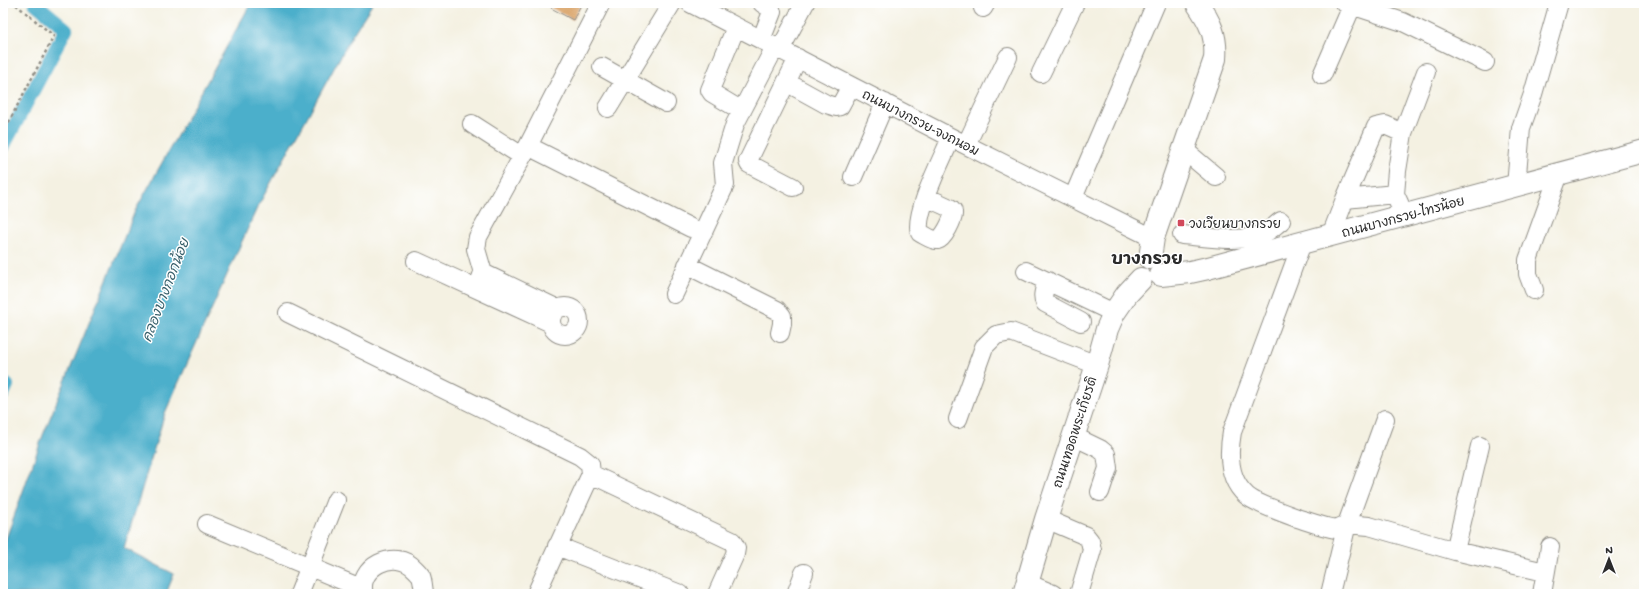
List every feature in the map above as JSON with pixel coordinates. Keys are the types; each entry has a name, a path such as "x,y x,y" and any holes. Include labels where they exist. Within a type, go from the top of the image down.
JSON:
{"main road":[{"path":"1151,263 1184,150 1215,59 1216,46 1213,31 1208,19 1196,3"},
{"name":"ถนนบางกรวย-ไทรน้อย","path":"1151,263 1194,271 1264,244 1302,243 1644,151"},
{"path":"1151,263 1162,255 1171,264 1194,271"},
{"name":"ถนนเทอดพระเกียรติ","path":"1025,589 1046,519 1097,365 1107,329 1127,294 1151,263"},
{"path":"1119,307 1181,281 1194,271"}],"street":[{"path":"480,281 476,249 478,237 525,151 601,3"},
{"path":"608,108 672,3"},
{"name":"ถนนบางกรวย-จงถนอม","path":"690,3 958,141 1073,198 1151,263"},
{"path":"762,3 770,8 772,12 772,45"},
{"path":"674,294 725,185 723,163 735,124 772,45 806,3"},
{"path":"1041,73 1075,3"},
{"path":"1073,198 1156,3"},
{"path":"1516,186 1521,128 1533,94 1558,3"},
{"path":"1322,75 1348,4 1403,22 1485,62"},
{"path":"736,27 710,90 712,93 742,111"},
{"path":"926,197 1008,57"},
{"path":"793,187 749,164 748,161 798,58"},
{"path":"602,67 666,103"},
{"path":"1403,215 1395,194 1403,133 1426,72"},
{"path":"786,82 826,104 836,107 840,106 851,86"},
{"path":"853,177 885,103"},
{"path":"472,124 525,151 691,228"},
{"path":"1331,235 1376,127 1385,125 1403,133"},
{"path":"1184,150 1216,177"},
{"path":"1534,290 1528,274 1528,260 1559,174"},
{"path":"1345,199 1395,194"},
{"path":"1182,235 1264,244 1268,232 1280,221"},
{"path":"1302,243 1232,432 1229,449 1230,466 1235,480 1246,496 1283,513 1329,528 1336,529 1347,524 1369,526 1455,551 1545,572"},
{"path":"416,261 480,281 554,316"},
{"path":"687,265 777,310 782,316 780,333"},
{"path":"1026,271 1048,281 1119,307"},
{"path":"1048,281 1043,292 1042,298 1044,303 1081,322"},
{"path":"288,313 580,456 590,464 591,474 536,594"},
{"path":"958,419 984,347 996,335 1011,332 1097,365"},
{"path":"1330,594 1347,524 1386,419"},
{"path":"1073,436 1100,449 1106,454 1108,468 1100,492"},
{"path":"1455,551 1480,446"},
{"path":"591,474 732,541 736,548 735,554 718,594"},
{"path":"299,594 336,500"},
{"path":"1046,519 1086,536 1090,541 1092,550 1079,594"},
{"path":"207,524 310,566 364,592 367,574 379,562 395,559 410,564 421,576 426,593"},
{"path":"557,546 680,594"},
{"path":"1542,594 1550,547"},
{"path":"796,594 804,573"},
{"path":"1025,589 1053,594"}],"path":[{"path":"3,133 54,36 14,3"}],"water":[{"name":"คลองบางกอกน้อย","path":"251,3 373,3 353,34 257,208 165,413 124,548 174,574 166,594 3,594 3,547 43,435 135,211"}],"building":[{"path":"554,3 582,3 573,20 551,8"}],"waterway":[{"path":"3,147 66,29 35,3"},
{"path":"3,384 7,385 3,394"}],"place":[{"name":"วงเวียนบางกรวย","path":"1181,223"}],"district":[{"name":"บางกรวย","path":"1147,258"}]}
